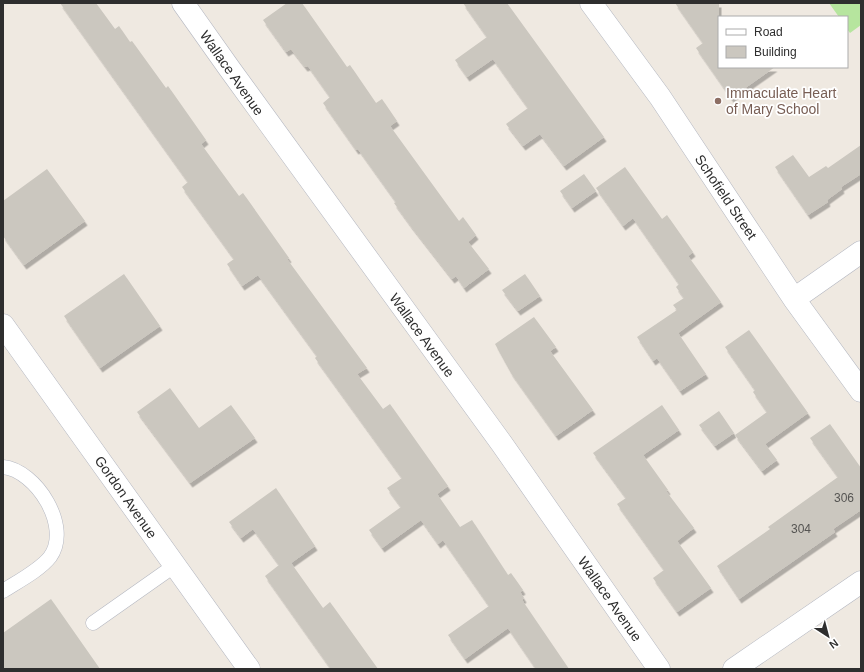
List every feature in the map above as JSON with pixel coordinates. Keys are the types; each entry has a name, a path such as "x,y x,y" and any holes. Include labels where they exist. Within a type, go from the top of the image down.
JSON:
{"street":[{"name":"Wallace Avenue","path":"183,3 228,68 502,444 659,669"},
{"name":"Schofield Street","path":"591,3 660,97 794,299 861,391"},
{"path":"794,299 861,252"},
{"name":"Gordon Avenue","path":"3,325 249,669"},
{"path":"734,669 861,582"}],"lane":[{"path":"3,467 13,468 31,480 48,503 56,525 56,542 50,557 30,573 3,591"},
{"path":"93,623 174,566"}],"green space":[{"path":"829,3 861,3 861,25 850,33 848,30 848,16 838,16"}],"building":[{"path":"60,3 96,3 115,29 119,26 130,42 132,41 166,88 168,86 206,140 201,144 239,196 243,193 289,258 287,259 367,368 357,374 383,409 390,404 448,486 437,494 460,527 472,520 508,575 511,573 523,590 520,592 524,598 522,600 569,669 536,669 508,628 465,659 448,635 489,606 443,540 438,544 421,520 382,548 369,530 401,507 387,488 402,478 315,358 317,356 258,275 242,286 227,264 234,259 182,187 188,182"},
{"path":"287,3 302,3 347,67 350,65 376,103 382,99 397,121 390,126 459,221 463,217 476,235 468,242 489,269 464,288 456,276 452,279 394,203 396,202 358,149 356,150 323,103 330,97 308,66 305,67 291,49 286,52 263,20"},
{"path":"463,3 507,3 604,137 564,166 540,134 523,146 506,124 528,108 493,59 467,77 455,60 487,37"},
{"path":"675,3 719,3 718,68 774,68 731,98 696,48 703,43"},
{"path":"861,145 861,174 841,187 842,189 827,200 828,202 808,215 775,167 793,155 809,177 826,166 828,168"},
{"path":"625,167 662,219 667,215 693,252 688,256 721,302 678,333 706,374 680,391 657,358 653,361 637,337 677,310 673,305 684,298 676,287 679,284 633,218 623,226 596,188"},
{"path":"47,169 85,221 24,265 3,236 3,201"},
{"path":"584,174 596,191 572,208 560,191"},
{"path":"124,274 160,326 100,368 64,316"},
{"path":"525,274 540,296 518,311 502,290"},
{"path":"534,317 556,347 550,351 593,410 556,436 511,373 495,344"},
{"path":"749,330 808,413 765,444 777,460 762,471 735,435 767,412 753,392 755,390 725,347"},
{"path":"170,388 199,428 231,405 255,438 190,483 137,412"},
{"path":"662,405 679,430 643,455 668,490 666,491 694,528 677,541 711,588 677,612 653,578 664,570 617,504 626,498 593,453"},
{"path":"719,411 734,433 715,446 699,425"},
{"path":"830,424 861,468 861,510 833,529 835,532 739,599 717,566 770,529 768,527 838,477 810,438"},
{"path":"276,488 315,546 291,563 323,608 330,602 378,669 331,669 265,576 279,565 253,529 241,538 229,522"},
{"path":"51,599 100,669 3,669 3,633"}],"place":[{"name":"Immaculate Heart of Mary School","path":"718,101"}]}
